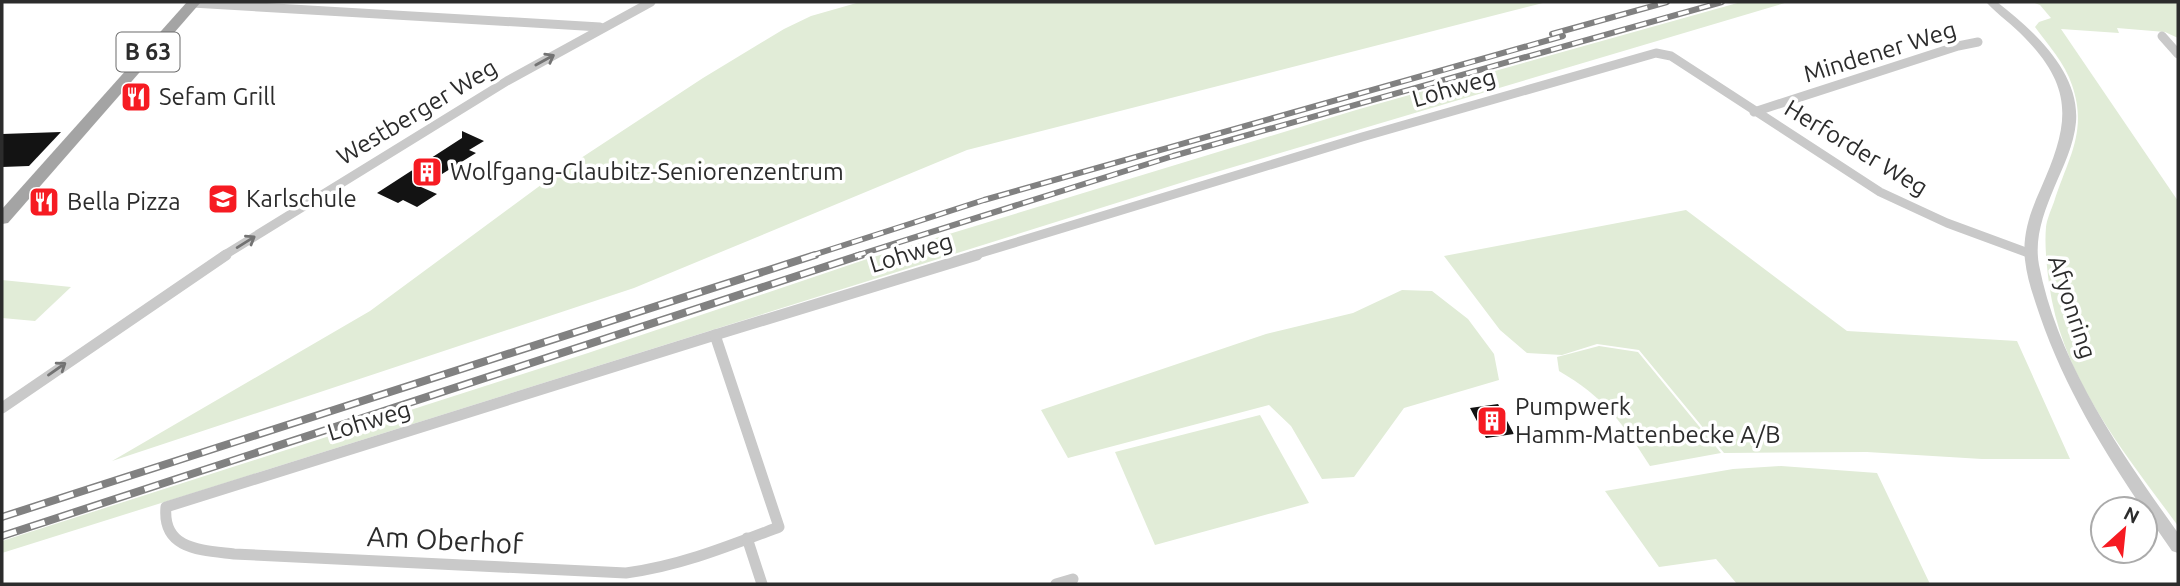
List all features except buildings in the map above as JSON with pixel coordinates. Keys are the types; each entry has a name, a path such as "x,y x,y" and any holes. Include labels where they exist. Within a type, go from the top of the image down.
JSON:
{"main road":[{"name":"B 63","path":"2,219 193,2"}],"street":[{"path":"193,2 603,27"},
{"name":"Westberger Weg","path":"2,408 220,258 508,81 651,2"},
{"name":"Afyonring","path":"1991,2 2018,23 2048,57 2060,77 2067,99 2070,118 2066,138 2034,225 2031,254 2051,331 2076,390 2131,479 2178,546"},
{"path":"2162,36 2178,54"},
{"name":"Mindener Weg","path":"1754,112 1958,46 1978,42"},
{"name":"Lohweg","path":"166,507 715,335 1538,85 1648,54 1671,55"},
{"name":"Herforder Weg","path":"1671,55 1860,180 1913,209 2031,254"},
{"name":"Am Oberhof","path":"166,507 164,528 176,540 234,554 626,573 660,567 779,527 715,335"},
{"path":"747,538 762,584"},
{"path":"1056,584 1073,579"}],"green space":[{"path":"860,2 1547,2 967,150 634,288 112,461 370,311 549,179 703,78 784,29 811,16"},
{"path":"1741,2 1788,2 1193,179 2,553 2,541 588,353 867,259 1356,110"},
{"path":"2032,2 2178,2 2178,38 2165,32 2117,28 2119,33 2061,29 2178,201 2178,526 2159,500 2159,495 2156,495 2103,420 2086,392 2060,333 2049,283 2046,227 2074,145 2078,117 2069,77 2056,54 2035,27 2039,22 2051,18 2040,5"},
{"path":"1686,210 1847,331 2017,341 2070,459 1982,459 1867,452 1724,453 1639,350 1597,344 1562,355 1527,353 1500,330 1444,256"},
{"path":"2,280 71,287 35,321 2,318"},
{"path":"1402,290 1432,291 1468,319 1494,354 1499,380 1404,408 1354,477 1322,479 1291,426 1269,405 1068,458 1041,410 1266,334 1353,313"},
{"path":"1599,346 1638,352 1721,453 1650,466 1611,412 1588,391 1559,371 1557,357"},
{"path":"1260,415 1309,503 1155,545 1115,452"},
{"path":"1781,466 1877,473 1930,584 1737,584 1716,559 1659,567 1605,491 1733,469"}],"railway":[{"path":"1552,34 1667,2"},
{"path":"855,256 1173,156 1722,2"},
{"path":"810,256 984,200 1563,36"},
{"path":"2,517 815,255"},
{"path":"2,536 861,255"}],"place":[{"name":"Sefam Grill","path":"136,97"},
{"name":"Wolfgang-Glaubitz-Seniorenzentrum","path":"427,172"},
{"name":"Karlschule","path":"223,199"},
{"name":"Bella Pizza","path":"44,202"},
{"name":"Pumpwerk Hamm-Mattenbecke A/B","path":"1492,421"}]}
